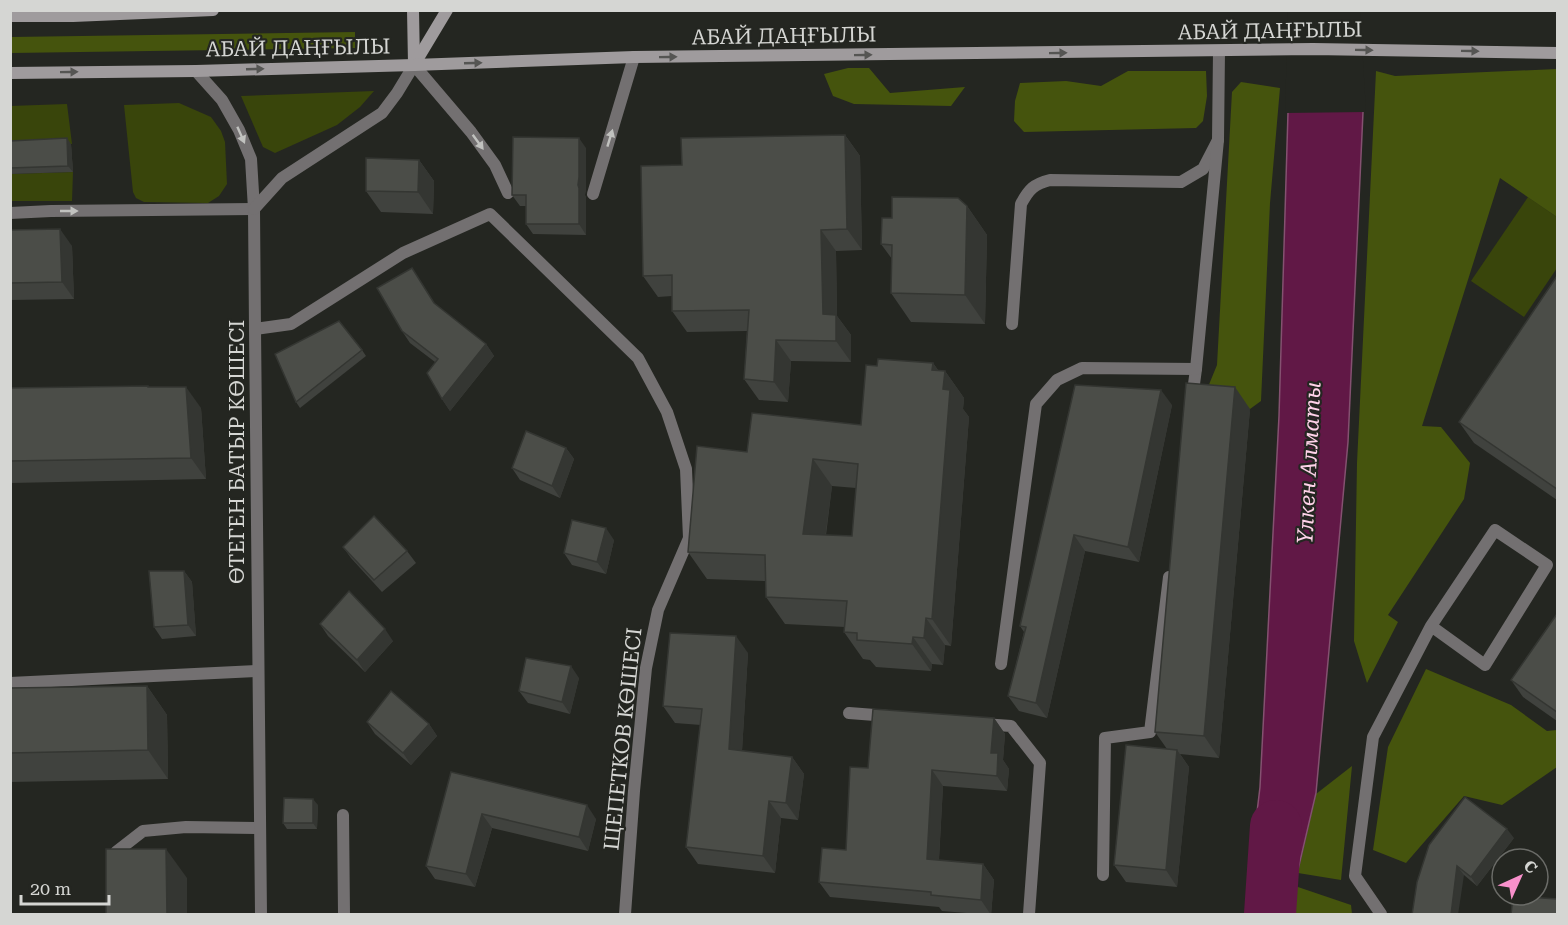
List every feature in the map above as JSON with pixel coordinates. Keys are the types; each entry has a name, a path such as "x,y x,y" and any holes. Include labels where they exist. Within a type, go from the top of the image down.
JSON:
{"main road":[{"name":"АБАЙ ДАҢҒЫЛЫ","path":"10,16 73,16 213,10"},
{"path":"413,10 414,65"},
{"path":"414,65 447,10"},
{"name":"АБАЙ ДАҢҒЫЛЫ","path":"10,73 414,65 634,57 1263,50 1557,53"}],"street":[{"path":"1190,413 1218,140 1219,51"},
{"path":"593,194 634,57"},
{"path":"10,213 254,209 282,178 382,113 414,65 460,117 495,165 508,193"},
{"name":"ӨТЕГЕН БАТЫР КӨШЕСІ","path":"196,70 222,100 251,159 254,209 261,915"},
{"path":"1012,324 1022,204 1028,192 1039,183 1050,180 1181,182 1203,169 1218,140"},
{"name":"ЩЕПЕТКОВ КӨШЕСІ","path":"255,329 291,324 403,253 490,214 638,358 667,412 686,469 689,538 658,610 646,668 625,915"},
{"path":"1000,664 1036,404 1057,380 1082,368 1196,369"},
{"path":"1382,915 1355,876 1373,737 1431,626 1495,530 1547,565 1485,665 1431,626"},
{"path":"1103,875 1105,738 1150,732 1171,566"},
{"path":"10,683 258,671"},
{"path":"849,713 895,717"},
{"path":"976,724 1011,726 1040,763 1029,915"},
{"path":"343,815 344,915"},
{"path":"116,873 116,852 143,831 186,827 260,828"}],"green space":[{"path":"355,32 355,48 11,53 11,37"},
{"path":"848,68 869,68 890,93 965,87 951,106 854,104 833,96 824,74"},
{"path":"1557,69 1557,217 1500,178 1422,426 1441,427 1470,463 1464,499 1388,615 1398,622 1367,683 1354,641 1357,463 1376,71 1395,76"},
{"path":"1128,71 1206,71 1207,96 1203,121 1196,128 1024,132 1014,121 1015,101 1020,83 1066,81 1101,86"},
{"path":"1241,82 1280,88 1270,203 1261,401 1250,409 1201,404 1217,365 1232,92"},
{"path":"374,91 360,107 337,125 275,153 263,147 241,96"},
{"path":"179,103 211,117 221,131 225,142 227,184 219,196 208,203 144,202 136,198 133,192 124,105"},
{"path":"67,104 72,144 11,147 10,106"},
{"path":"73,172 72,201 11,201 11,174"},
{"path":"1528,197 1557,217 1557,268 1524,317 1471,281"},
{"path":"1426,669 1511,705 1547,731 1557,730 1557,767 1502,805 1464,796 1406,863 1373,850 1388,747"},
{"path":"1352,766 1341,880 1298,873 1316,794"},
{"path":"1295,886 1351,905 1352,914 1291,914 1291,900"}],"water":[{"path":"1291,11 1357,11 1363,112 1348,442 1316,793 1291,900 1247,896 1260,787 1279,416"}],"pier":[{"path":"1288,10 1360,10 1366,112 1285,113"}],"building":[{"path":"845,135 847,229 821,230 823,314 836,315 836,341 776,340 774,382 744,379 749,310 672,311 672,275 643,276 641,166 682,165 681,138"},
{"path":"513,137 579,138 579,224 526,224 526,195 512,195"},
{"path":"67,138 68,166 10,168 10,141"},
{"path":"366,158 419,160 418,192 366,191"},
{"path":"892,197 958,198 967,206 965,295 891,293 892,245 881,244 882,218 892,218"},
{"path":"60,229 62,282 10,283 10,230"},
{"path":"412,268 434,303 486,344 442,399 427,373 438,359 402,331 377,288"},
{"path":"1557,276 1557,489 1459,422"},
{"path":"339,321 362,350 296,402 275,354"},
{"path":"878,359 933,363 932,370 945,371 943,389 950,390 932,619 926,618 924,638 913,637 912,644 857,640 857,633 844,632 847,601 766,597 765,555 688,552 697,446 747,452 752,413 861,425 866,365 877,366","holes":["813,459 858,464 852,536 803,534"]},
{"path":"1186,383 1235,387 1204,736 1155,732"},
{"path":"1075,385 1161,390 1128,547 1074,535 1036,703 1008,696 1026,627 1020,626"},
{"path":"186,387 191,458 10,461 10,388"},
{"path":"526,431 566,448 552,486 512,468"},
{"path":"374,516 407,551 374,580 343,547"},
{"path":"572,520 606,528 597,562 564,553"},
{"path":"149,571 184,571 188,625 154,627"},
{"path":"349,591 385,629 357,660 320,624"},
{"path":"1557,614 1557,712 1511,680"},
{"path":"670,633 736,636 729,749 792,757 786,803 769,801 763,856 686,847 702,709 663,706"},
{"path":"526,658 571,666 562,702 519,691"},
{"path":"147,686 148,750 10,753 10,688"},
{"path":"391,691 429,724 403,753 367,722"},
{"path":"873,709 994,718 991,753 998,753 997,776 932,770 927,859 983,864 981,900 931,895 931,892 819,882 822,848 846,850 850,767 868,768"},
{"path":"1126,745 1177,750 1166,870 1114,865"},
{"path":"451,772 587,805 579,837 482,814 466,874 426,866"},
{"path":"1465,797 1507,829 1494,847 1490,847 1490,852 1471,877 1457,866 1451,915 1412,915 1417,882 1429,845"},
{"path":"284,798 313,799 313,823 283,823"},
{"path":"106,849 166,849 167,915 106,915"},
{"path":"1550,899 1557,899 1557,915 1511,915 1512,907 1550,907"}],"waterway":[{"name":"Үлкен Алматы","path":"1270,914 1276,826"}]}
